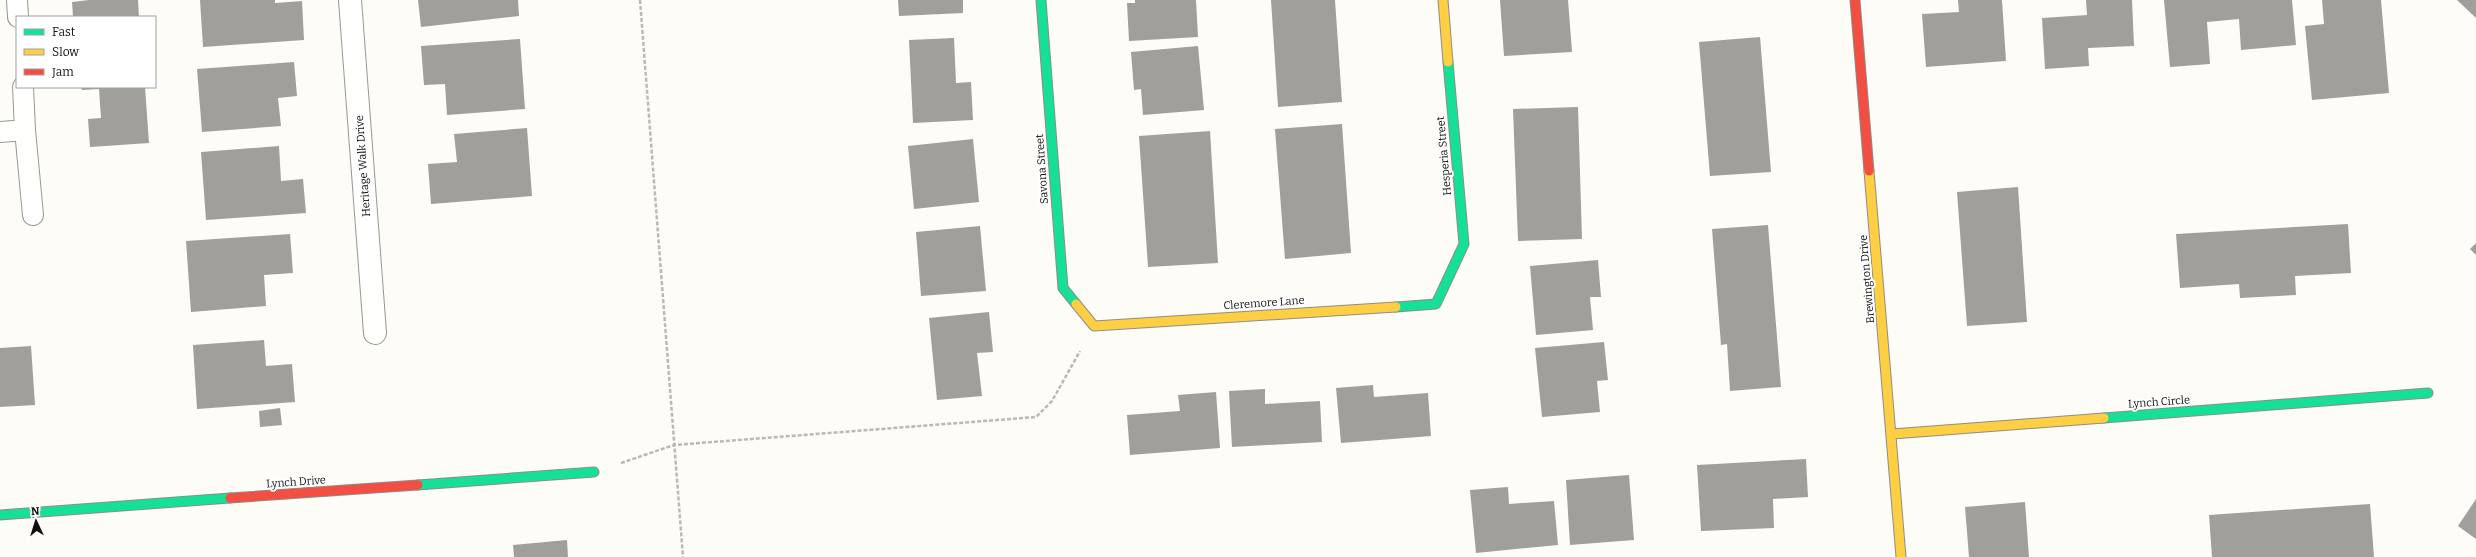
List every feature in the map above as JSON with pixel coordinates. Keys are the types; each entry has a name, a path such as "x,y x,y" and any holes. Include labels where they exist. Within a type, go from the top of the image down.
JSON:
{"street":[{"name":"Heritage Walk Drive","path":"350,0 375,333"},
{"name":"Savona Street","path":"1041,0 1063,288 1094,326"},
{"name":"Hesperia Street","path":"1436,304 1464,244 1443,0"},
{"name":"Brewington Drive","path":"1855,0 1901,557"},
{"name":"Cleremore Lane","path":"1094,326 1436,304"},
{"name":"Lynch Circle","path":"1892,434 2428,394"},
{"name":"Lynch Drive","path":"0,515 594,472"}],"lane":[{"path":"17,0 18,16"},
{"path":"23,88 33,215"},
{"path":"0,132 26,130"}],"path":[{"path":"640,0 683,557"},
{"path":"594,472 674,445 1036,418 1052,401 1094,326"}],"building":[{"path":"89,0 138,0 139,16 73,16 72,2"},
{"path":"200,0 275,0 275,3 302,1 304,40 203,47"},
{"path":"418,0 518,0 519,16 421,27"},
{"path":"898,0 963,0 963,13 899,16"},
{"path":"1135,0 1196,0 1198,37 1129,41 1127,3 1135,3"},
{"path":"1271,0 1335,0 1342,102 1278,107"},
{"path":"1500,0 1568,0 1572,52 1504,56"},
{"path":"1958,0 2002,0 2006,61 1926,67 1922,14 1959,12"},
{"path":"2086,0 2132,0 2134,46 2088,48 2089,66 2045,69 2042,18 2087,15"},
{"path":"2164,0 2292,0 2296,45 2241,50 2239,19 2207,22 2210,64 2170,67"},
{"path":"2322,0 2381,0 2389,93 2312,100 2305,26 2324,24"},
{"path":"2457,0 2476,0 2476,18"},
{"path":"1760,37 1771,172 1710,176 1699,42"},
{"path":"954,38 956,83 971,82 973,120 913,123 909,40"},
{"path":"520,39 525,109 447,115 445,84 424,85 421,46"},
{"path":"1198,46 1204,110 1143,115 1141,89 1134,90 1131,52"},
{"path":"294,62 297,96 278,98 281,126 202,132 197,69"},
{"path":"81,88 145,88 149,143 90,147 88,119 101,118 99,89 82,90"},
{"path":"1578,107 1582,239 1518,241 1513,109"},
{"path":"1342,124 1351,253 1285,259 1275,129"},
{"path":"527,128 532,196 431,204 428,164 457,162 454,134"},
{"path":"1210,131 1218,263 1148,267 1139,136"},
{"path":"973,139 979,202 914,209 908,146"},
{"path":"279,146 281,181 303,179 306,213 206,220 201,152"},
{"path":"2018,187 2027,322 1967,326 1957,192"},
{"path":"2348,224 2351,273 2295,276 2296,295 2240,298 2239,284 2180,288 2176,234"},
{"path":"1768,225 1781,387 1730,391 1727,344 1721,345 1712,229"},
{"path":"980,226 986,291 921,296 916,232"},
{"path":"290,234 293,273 264,275 266,306 191,312 186,241"},
{"path":"2476,243 2476,255 2470,249"},
{"path":"1598,260 1601,297 1590,297 1593,330 1536,335 1530,266"},
{"path":"989,312 993,352 977,353 982,396 937,400 929,318"},
{"path":"264,340 266,366 292,364 295,402 197,409 193,345"},
{"path":"1604,342 1608,380 1597,381 1600,412 1542,417 1535,348"},
{"path":"31,346 35,405 0,407 0,348"},
{"path":"1373,385 1374,397 1428,393 1431,436 1341,443 1336,388"},
{"path":"1265,389 1265,404 1320,401 1322,442 1232,447 1229,391"},
{"path":"1216,392 1220,448 1130,455 1127,415 1180,411 1178,395"},
{"path":"280,408 282,425 260,427 259,411"},
{"path":"1806,459 1808,497 1773,499 1774,528 1701,531 1697,465"},
{"path":"1629,475 1634,540 1570,545 1566,480"},
{"path":"1508,487 1509,504 1554,501 1558,545 1476,553 1470,490"},
{"path":"2476,499 2476,539 2458,526"},
{"path":"2025,502 2029,557 1969,557 1965,507"},
{"path":"2370,504 2374,557 2212,557 2209,515"},
{"path":"567,540 568,557 514,557 513,545"}],"traffic: fast":[{"path":"1041,0 1063,288 1076,304"},
{"path":"1396,307 1436,304 1464,244 1448,62"},
{"path":"2104,418 2428,393"},
{"path":"418,485 594,472"},
{"path":"0,515 230,498"}],"traffic: slow":[{"path":"1443,0 1448,62"},
{"path":"1869,171 1901,557"},
{"path":"1076,304 1094,326 1396,307"},
{"path":"1892,434 2104,418"}],"traffic: jam":[{"path":"1855,0 1869,171"},
{"path":"230,498 418,485"}]}
